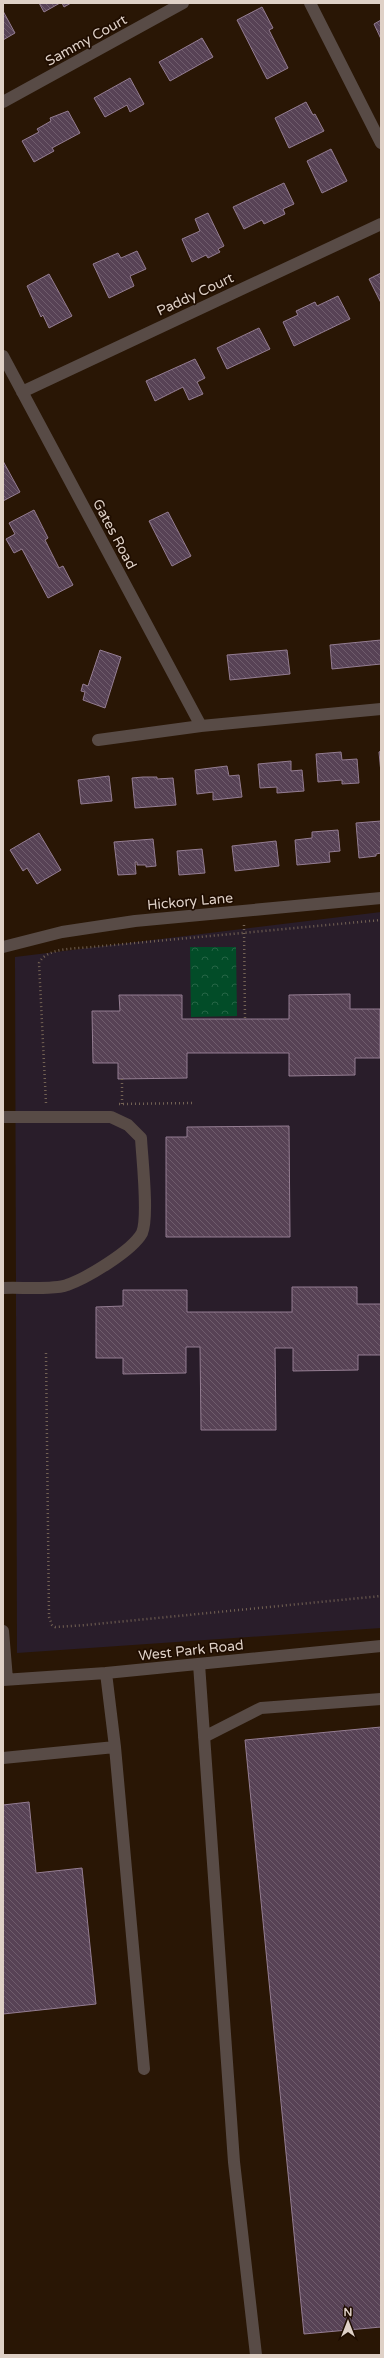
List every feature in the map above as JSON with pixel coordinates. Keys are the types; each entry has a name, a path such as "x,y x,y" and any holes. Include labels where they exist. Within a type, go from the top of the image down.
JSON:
{"street":[{"name":"Sammy Court","path":"3,102 183,3"},
{"path":"310,3 381,143"},
{"name":"Paddy Court","path":"22,392 381,224"},
{"name":"Gates Road","path":"3,356 201,726"},
{"path":"98,740 201,726 381,709"},
{"name":"Hickory Lane","path":"3,947 62,932 135,921 381,898"},
{"path":"3,1117 111,1116 128,1125 140,1138 145,1217 142,1232 133,1244 100,1267 66,1286 3,1288"},
{"path":"3,1631 5,1680"},
{"name":"West Park Road","path":"5,1680 106,1673 381,1646"},
{"path":"199,1664 234,2162 256,2355"},
{"path":"106,1673 115,1747 144,2069"},
{"path":"204,1737 261,1708 381,1699"},
{"path":"3,1758 115,1747"}],"path":[{"path":"244,919 245,1019"},
{"path":"46,1103 39,964 42,959 55,952 381,920"},
{"path":"122,1079 122,1104"},
{"path":"46,1353 50,1617 52,1626 78,1625 381,1596"}],"shaded area":[{"path":"381,912 381,1628 17,1653 15,957"}],"green space":[{"path":"190,947 236,947 237,1016 191,1017"}],"building":[{"path":"39,3 60,3 44,12"},
{"path":"62,3 71,3 64,7"},
{"path":"262,7 273,28 269,30 288,68 267,79 237,20"},
{"path":"3,11 15,33 3,40"},
{"path":"381,20 381,39 374,24"},
{"path":"202,38 213,57 170,81 159,62"},
{"path":"130,78 144,104 130,112 127,105 105,117 94,98"},
{"path":"306,102 313,115 315,114 324,131 289,148 275,118"},
{"path":"68,111 80,133 52,148 54,151 34,162 22,141 39,132 37,129 51,121 50,118"},
{"path":"331,149 347,181 322,193 307,161"},
{"path":"284,183 294,204 283,209 285,214 264,224 262,220 244,229 233,207"},
{"path":"208,213 224,246 218,249 220,252 208,258 206,255 192,262 182,239 200,231 195,219"},
{"path":"137,251 146,269 130,276 134,286 109,298 93,264 118,253 121,258"},
{"path":"381,273 381,303 369,279"},
{"path":"49,274 72,316 49,328 43,315 41,317 27,286"},
{"path":"338,296 350,319 294,346 283,322 298,315 296,311 315,302 317,306"},
{"path":"259,328 270,349 227,369 217,348"},
{"path":"195,359 205,378 197,382 203,394 189,400 183,387 155,401 146,381"},
{"path":"3,461 20,492 3,501"},
{"path":"34,510 48,538 45,540 59,568 63,566 73,585 48,598 22,549 14,553 6,539 15,534 9,523"},
{"path":"168,512 191,556 172,566 149,521"},
{"path":"381,640 381,664 332,669 330,645"},
{"path":"100,650 121,657 105,708 83,700 85,692 81,691 83,684 88,686"},
{"path":"287,650 290,674 230,680 227,655"},
{"path":"381,751 381,773 379,752"},
{"path":"341,752 342,760 357,759 359,783 342,784 342,780 318,782 316,754"},
{"path":"291,761 291,771 302,770 304,791 277,793 277,787 260,788 258,764"},
{"path":"227,766 229,776 239,775 242,797 213,800 213,792 197,794 195,770"},
{"path":"109,776 112,801 81,804 78,780"},
{"path":"157,777 157,779 173,778 176,805 135,808 132,778"},
{"path":"381,821 381,853 376,854 376,856 359,858 356,823"},
{"path":"338,830 340,851 329,852 330,862 297,865 295,840 312,838 312,832"},
{"path":"39,833 61,870 37,884 27,868 23,871 10,850"},
{"path":"153,839 156,866 146,867 146,865 137,865 137,862 135,862 136,874 118,875 114,842"},
{"path":"276,841 279,866 235,871 232,846"},
{"path":"202,849 205,873 179,875 177,851"},
{"path":"350,994 350,1009 380,1009 380,1058 355,1058 355,1075 289,1076 289,1053 187,1053 187,1078 118,1079 118,1063 93,1063 92,1011 120,1011 119,995 182,995 182,1019 289,1019 289,995"},
{"path":"289,1126 290,1237 166,1237 166,1137 187,1137 187,1127"},
{"path":"292,1287 357,1287 357,1304 381,1304 381,1355 358,1355 358,1370 293,1371 293,1348 275,1348 276,1430 201,1430 200,1347 186,1347 186,1373 123,1374 123,1358 96,1358 96,1307 123,1306 123,1290 187,1290 187,1312 292,1312"},
{"path":"381,1727 381,2327 304,2334 245,1740"},
{"path":"29,1802 36,1873 82,1868 96,2004 3,2014 3,1805"}]}
